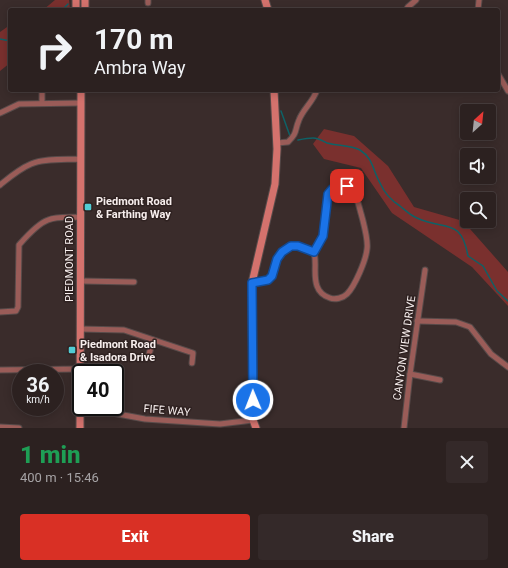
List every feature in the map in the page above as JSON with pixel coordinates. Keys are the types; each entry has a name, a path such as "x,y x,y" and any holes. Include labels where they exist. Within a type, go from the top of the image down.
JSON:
{"main road":[{"name":"PIEDMONT ROAD","path":"80,364 81,92"},
{"path":"256,428 253,420 252,283 275,184 277,143 274,92"},
{"name":"PIEDMONT ROAD","path":"80,416 80,428"}],"street":[{"path":"407,8 416,0"},
{"path":"500,77 508,91"},
{"path":"42,92 42,103"},
{"path":"277,143 288,142 295,135 299,119 315,98 317,92"},
{"path":"0,113 19,104 81,103"},
{"path":"0,185 32,163 45,160 81,159"},
{"path":"339,184 347,186 354,190 367,240 367,250 361,271 347,294 341,298 334,299 322,294 317,286 316,260 314,252 323,236 328,194 339,184"},
{"path":"0,312 16,311 18,307 19,245 31,232 47,220 80,218"},
{"path":"252,283 268,280 272,276 277,259 282,252 291,246 298,246 314,252"},
{"name":"CANYON VIEW DRIVE","path":"404,428 417,321 425,270"},
{"path":"81,281 134,282"},
{"path":"417,321 456,322 470,327 491,354 508,367"},
{"path":"80,329 124,330 193,353 192,363"},
{"path":"148,358 153,340"},
{"path":"0,370 72,369"},
{"path":"410,374 440,380"},
{"name":"FIFE WAY","path":"124,415 145,419 220,426 253,420"},
{"path":"0,427 19,428"}],"shaded area":[{"path":"55,0 69,0 70,8 45,8"},
{"path":"8,26 8,65 0,71 0,32"},
{"path":"324,129 354,136 388,166 414,207 460,220 460,228 469,228 508,272 508,306 472,267 392,213 361,168 324,159 313,144"}],"waterway":[{"path":"64,8 68,4"},
{"path":"0,39 8,41"},
{"path":"281,111 290,136"},
{"path":"298,140 317,138 327,143 356,148 364,153 368,157 382,186 391,199 415,217 456,230 461,235 468,256 483,266 497,291 508,301"}],"place":[{"name":"Piedmont Road & Farthing Way","path":"88,207"},
{"name":"Piedmont Road & Isadora Drive","path":"72,350"}],"route":[{"path":"253,400 252,283 268,280 272,276 277,259 282,252 291,246 298,246 314,252 323,236 328,194 339,184 347,186"}]}
